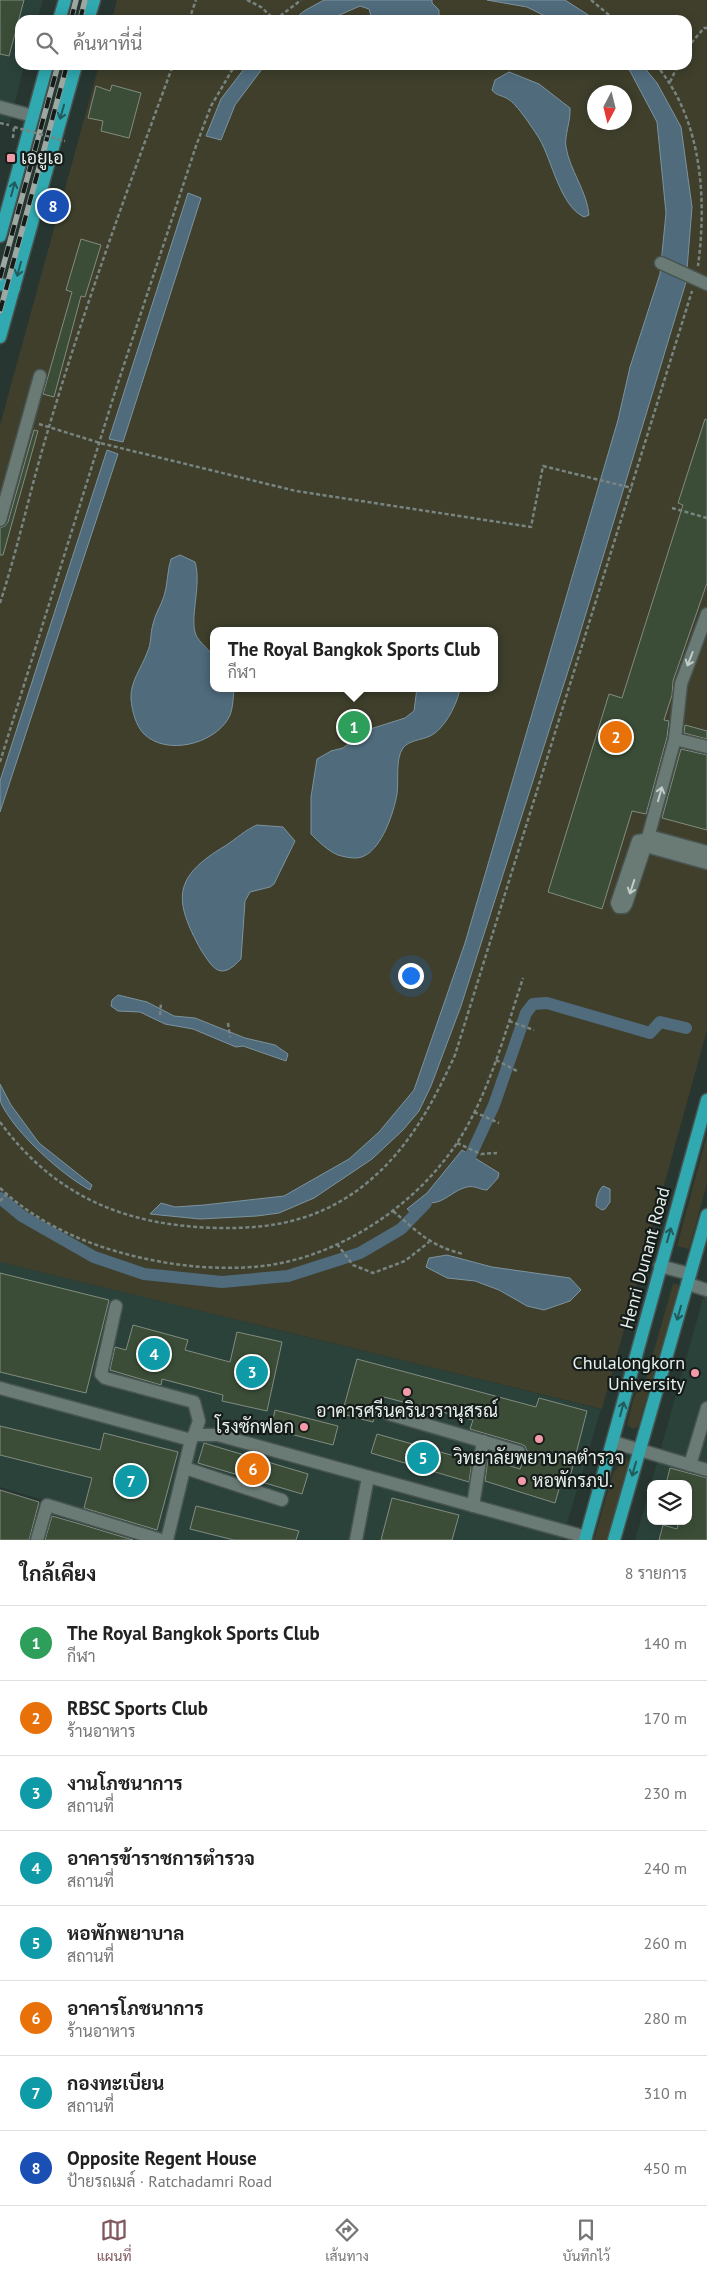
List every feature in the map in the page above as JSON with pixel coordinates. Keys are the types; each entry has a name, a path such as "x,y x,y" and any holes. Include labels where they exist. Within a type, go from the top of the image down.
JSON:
{"main road":[{"path":"60,15 65,0"},
{"path":"90,15 94,0"},
{"path":"0,236 46,70"},
{"path":"0,337 75,70"},
{"path":"0,284 14,288"},
{"name":"Henri Dunant Road","path":"585,1538 707,1100"},
{"path":"614,1540 707,1215"}],"street":[{"path":"0,107 33,116"},
{"path":"662,263 697,280"},
{"path":"0,520 40,376"},
{"path":"647,841 675,739 680,684 707,614"},
{"path":"675,739 707,747"},
{"path":"647,841 656,838 707,852"},
{"path":"647,841 653,848 707,863"},
{"path":"660,1266 689,1279 707,1290"},
{"path":"116,1306 101,1374 104,1378 194,1402 199,1421 193,1437 167,1540"},
{"path":"0,1388 193,1437 218,1435 585,1538"},
{"path":"690,1465 707,1408"},
{"path":"389,1414 519,1452"},
{"path":"474,1506 483,1441"},
{"path":"613,1442 707,1470"},
{"path":"185,1468 282,1500"},
{"path":"356,1540 368,1477"},
{"path":"37,1540 47,1505 160,1540"},
{"path":"171,1540 176,1540"}],"path":[{"path":"191,15 196,0"},
{"path":"248,0 261,6 270,15"},
{"path":"282,15 301,0"},
{"path":"591,0 609,15"},
{"path":"692,42 704,28 707,28"},
{"path":"0,602 11,570 48,428 113,227 171,70"},
{"path":"0,762 196,146 211,106 232,70"},
{"path":"0,1122 39,1166 86,1198 138,1219 192,1227 261,1227 289,1223 318,1212 367,1182 394,1156 417,1128 437,1095 455,1055 697,280 703,217 700,162 691,128 670,82 660,70"},
{"path":"670,82 676,70"},
{"path":"0,123 9,125"},
{"path":"12,144 14,127 65,141"},
{"path":"28,420 48,428 100,443 296,491 531,527 543,466 632,488"},
{"path":"672,508 707,518"},
{"path":"0,1188 55,1228 100,1247 159,1263 212,1268 254,1267 296,1259 337,1244 393,1211 422,1186 457,1143 474,1112 496,1060 522,978"},
{"path":"160,1015 161,1002"},
{"path":"509,1021 534,1030"},
{"path":"228,1024 230,1037"},
{"path":"496,1060 519,1072"},
{"path":"474,1112 499,1123"},
{"path":"457,1143 481,1154 497,1153"},
{"path":"0,1201 7,1194"},
{"path":"393,1211 429,1242 444,1249 463,1254"},
{"path":"337,1244 353,1265 368,1271 380,1271 405,1261 429,1242"}],"shaded area":[{"path":"0,0 43,0 38,15 15,15 15,70 23,70 10,123 0,120"},
{"path":"117,0 707,0 707,1030 602,1409 0,1262 0,425 98,70 692,70 692,15 113,15"},
{"path":"707,1135 707,1183 689,1249 677,1246"},
{"path":"0,1262 601,1409 562,1540 176,1540 0,1487"},
{"path":"673,1284 677,1284 679,1287 638,1427 633,1429 627,1425 634,1397 646,1379"},
{"name":"Chulalongkorn University","path":"707,1284 707,1540 635,1540 647,1500 647,1525 692,1525 692,1480 652,1480"},
{"path":"626,1458 630,1464 607,1540 594,1540 613,1473"}],"water":[{"path":"324,0 432,0 432,3 439,10 439,15 371,15 369,9 360,6 339,15 299,15"},
{"path":"487,0 565,0 588,15 543,15 527,7"},
{"path":"243,70 261,70 235,105 221,140 206,136 221,99"},
{"path":"629,70 646,70 657,83 681,127 692,207 686,282 577,643 461,1006 431,1086 419,1111 403,1130 372,1159 314,1198 279,1213 257,1216 200,1219 150,1214 161,1203 175,1207 284,1196 349,1159 379,1132 414,1090 465,943 618,420 630,367 660,274 666,213 657,122"},
{"path":"509,72 539,84 570,108 566,147 588,206 589,215 584,217 569,203 557,182 544,147 520,111 512,102 492,90 495,80"},
{"path":"188,193 201,198 123,442 109,439"},
{"path":"107,450 118,454 0,812 0,781"},
{"path":"180,555 195,562 197,580 194,628 197,638 210,652 210,692 234,692 231,712 221,728 201,741 177,746 154,741 144,734 135,718 131,699 134,681 149,649 152,628 164,596 171,559"},
{"path":"416,692 459,692 445,722 435,733 409,743 403,748 398,764 398,789 395,802 382,838 370,852 358,858 334,853 323,846 311,834 311,797 317,759 331,751 343,748 367,730 405,718 414,711"},
{"path":"257,825 283,827 295,841 274,884 270,887 250,892 245,901 241,959 228,970 222,971 216,969 207,960 192,932 186,917 183,891 187,879 195,868 208,857"},
{"path":"118,995 147,1002 174,1016 195,1018 245,1038 275,1045 288,1054 286,1061 243,1046 236,1047 193,1029 165,1024 140,1012 118,1011 111,1006 112,1000"},
{"path":"0,1084 11,1105 39,1143 92,1185 90,1190 53,1164 28,1140 1,1103"},
{"path":"462,1150 499,1173 498,1178 487,1190 467,1187 440,1201 430,1203 416,1217 407,1209 427,1193"},
{"path":"603,1186 610,1189 610,1202 602,1210 596,1206 596,1203"},
{"path":"447,1255 492,1267 570,1278 581,1290 570,1301 544,1310 527,1306 499,1290 475,1281 447,1278 426,1267 429,1258"}],"building":[{"path":"0,0 24,0 20,15 15,15 15,34 9,56 0,54"},
{"path":"112,85 141,93 129,138 101,131 103,121 88,118 96,86 110,91"},
{"path":"81,239 101,245 85,297 81,296 54,397 43,394 72,292 66,290"},
{"path":"705,419 707,420 707,583 673,681 672,695 664,720 669,721 667,737 646,814 632,811 602,909 548,892 609,694 622,698 683,505 678,503"},
{"path":"34,430 38,431 3,555 0,555 0,528 8,522"},
{"path":"685,725 707,731 707,739 684,733"},
{"path":"681,749 707,755 707,830 662,818"},
{"path":"0,1273 109,1300 86,1393 0,1372"},
{"path":"133,1325 188,1340 185,1350 230,1362 237,1332 282,1342 267,1411 222,1401 223,1395 162,1379 161,1385 110,1370 115,1347 126,1350"},
{"path":"357,1359 536,1407 539,1398 587,1411 570,1477 563,1475 555,1503 485,1481 488,1459 520,1469 527,1451 525,1446 521,1444 470,1429 473,1420 380,1396 373,1422 342,1414"},
{"name":"โรงซักฟอก","path":"275,1410 338,1426 333,1445 271,1429"},
{"path":"0,1426 100,1450 104,1433 178,1452 157,1530 84,1508 92,1478 0,1455"},
{"path":"377,1434 472,1461 469,1482 371,1453"},
{"path":"204,1443 308,1474 302,1494 198,1463"},
{"path":"670,1468 707,1478 707,1540 659,1540 663,1525 677,1529 678,1525 692,1525 692,1480 667,1480"},
{"path":"0,1490 39,1502 29,1540 0,1540"},
{"path":"392,1498 459,1515 452,1540 381,1540"},
{"path":"196,1506 299,1531 296,1540 234,1540 190,1529"},
{"path":"52,1516 80,1524 133,1540 45,1540"}],"waterway":[{"path":"461,1167 469,1159 494,1105 526,1013 533,1004 547,1003 650,1033 660,1022 686,1028"},
{"path":"0,1198 22,1216 94,1257 144,1274 222,1282 288,1276 360,1253 401,1229 426,1203"}],"railway":[{"path":"72,15 76,0"},
{"path":"81,15 85,0"},
{"path":"0,278 57,70"},
{"path":"0,311 66,70"}],"place":[{"name":"เอยูเอ","path":"11,158"},
{"name":"Opposite Regent House","path":"53,206"},
{"name":"The Royal Bangkok Sports Club","path":"354,727"},
{"name":"RBSC Sports Club","path":"616,737"},
{"name":"อาคารข้าราชการตำรวจ","path":"154,1354"},
{"name":"งานโภชนาการ","path":"252,1372"},
{"name":"Chulalongkorn University","path":"695,1373"},
{"name":"อาคารศรีนครินวรานุสรณ์","path":"407,1392"},
{"name":"โรงซักฟอก","path":"304,1427"},
{"name":"วิทยาลัยพยาบาลตำรวจ","path":"539,1439"},
{"name":"หอพักพยาบาล","path":"423,1458"},
{"name":"อาคารโภชนาการ","path":"253,1469"},
{"name":"กองทะเบียน","path":"131,1481"},
{"name":"หอพักรภป.","path":"522,1481"}]}
